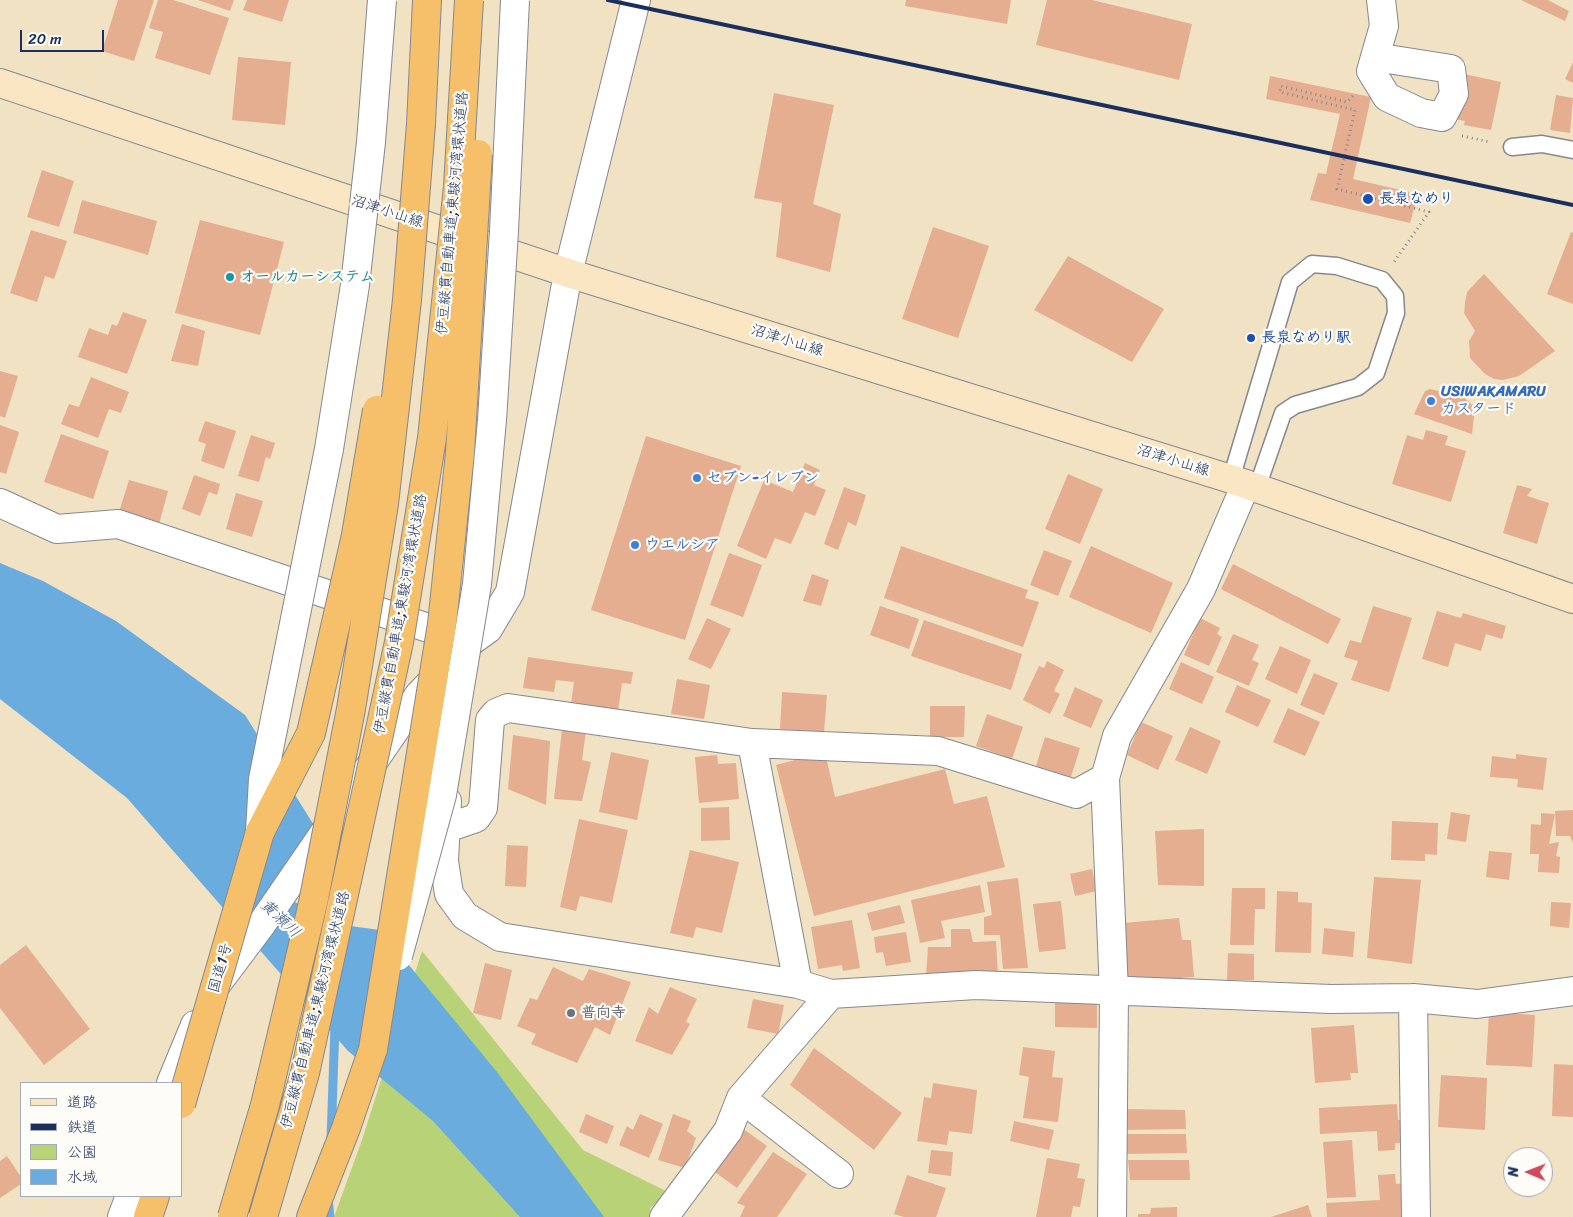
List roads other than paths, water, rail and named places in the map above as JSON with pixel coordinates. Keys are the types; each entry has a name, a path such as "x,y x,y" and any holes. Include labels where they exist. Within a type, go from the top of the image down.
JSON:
{"highway":[{"name":"伊豆縦貫自動車道;東駿河湾環状道路","path":"232,1217 265,1106 306,932 351,710 384,504 407,300 421,124 427,0"},
{"name":"伊豆縦貫自動車道;東駿河湾環状道路","path":"263,1217 305,1073 399,642 432,438 458,186 469,0"},
{"path":"311,1217 346,1128 373,1049 442,624 460,453 476,218 484,0"},
{"name":"国道1号","path":"182,1101 260,832 310,733 354,544 392,318 421,124"},
{"path":"148,1217 154,1197"}],"main road":[{"name":"沼津小山線","path":"0,83 568,273 1245,484 1573,598"}],"street":[{"path":"260,832 263,778 328,449 355,285 371,142 382,0"},
{"path":"373,1049 442,795 477,584 492,420 504,241 515,0"},
{"path":"171,1082 182,1052 212,989 261,925 419,695 470,642 488,629 510,592 568,273 636,0"},
{"path":"1375,57 1384,26 1381,0"},
{"path":"1112,1217 1114,992 1105,778 1117,736 1201,589 1245,484"},
{"path":"0,503 57,529 118,524 470,642"},
{"path":"419,695 443,719 451,736 452,765 444,829 444,862 449,894 465,916 500,936 798,984 832,994 976,986 1331,999 1412,998 1477,1004 1573,991"},
{"path":"444,829 476,818 483,808 490,720 496,713 508,708 752,743 938,751 1076,794 1105,778"},
{"path":"752,743 798,984"},
{"path":"664,1217 728,1131 741,1098 832,994"},
{"path":"1412,998 1416,1217"},
{"path":"741,1098 839,1174"},
{"path":"122,1217 130,1197"}],"lane":[{"path":"1512,146 1542,144 1573,150"},
{"path":"1312,264 1337,266 1382,280 1395,296 1396,313 1376,373 1358,387 1295,405 1283,413 1245,484 1290,282 1312,264"}],"water":[{"name":"黄瀬川","path":"0,563 43,581 116,621 245,715 337,862 307,859 293,901 335,924 380,930 497,1072 604,1217 520,1217 433,1121 348,1051 127,798 0,699"}],"waterway":[{"path":"331,1139 335,1025"},
{"path":"328,1199 330,1217"}],"railway":[{"path":"608,0 1573,205"}],"place":[{"name":"長泉なめり","path":"1368,199"},
{"name":"オールカーシステム","path":"230,277"},
{"name":"長泉なめり駅","path":"1251,338"},
{"name":"USIWAKAMARU カスタード","path":"1431,401"},
{"name":"セブン-イレブン","path":"697,478"},
{"name":"ウエルシア","path":"635,545"},
{"name":"普向寺","path":"571,1013"}]}
